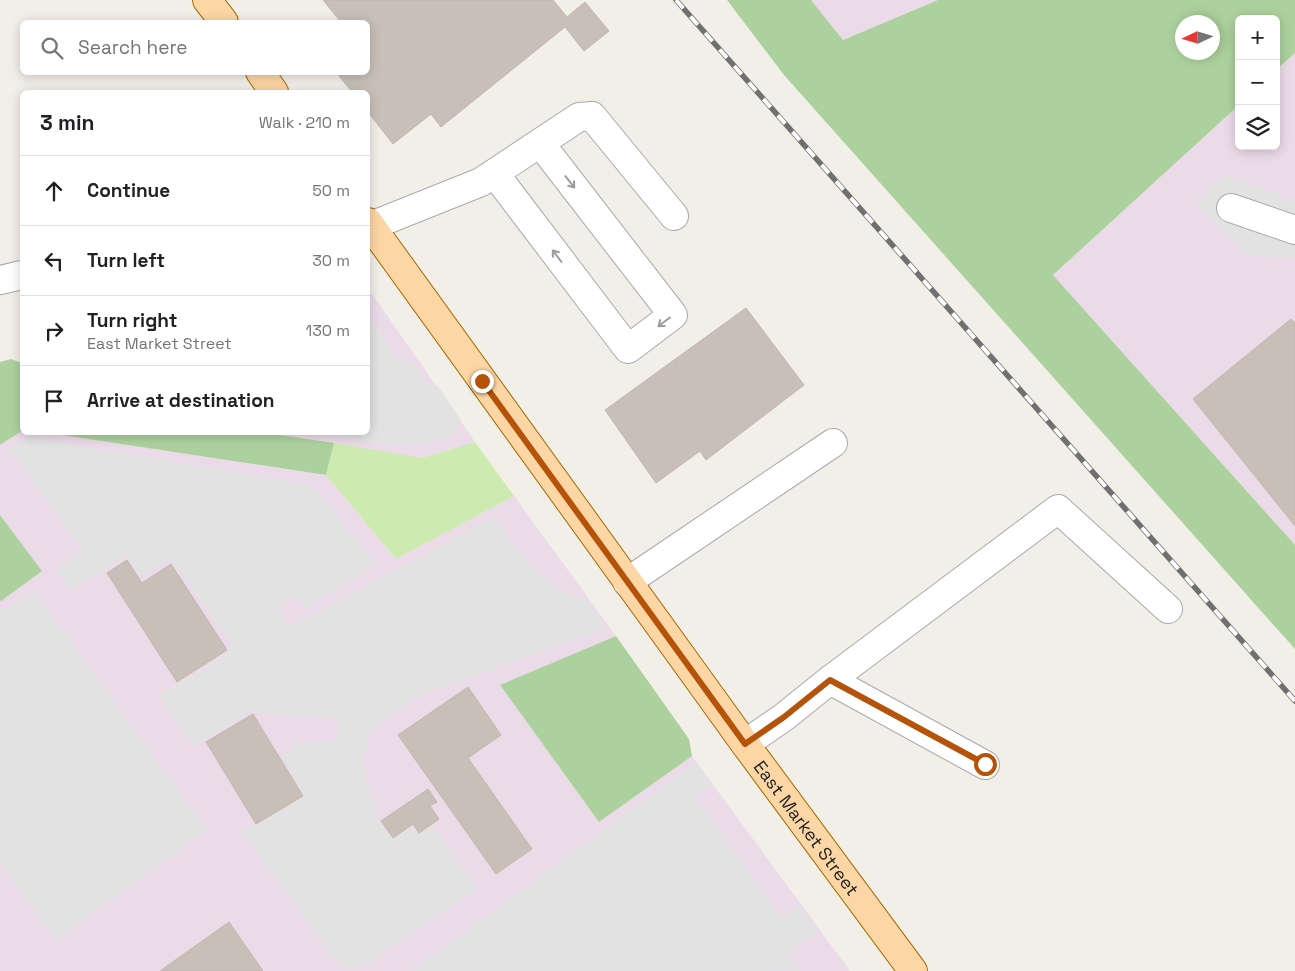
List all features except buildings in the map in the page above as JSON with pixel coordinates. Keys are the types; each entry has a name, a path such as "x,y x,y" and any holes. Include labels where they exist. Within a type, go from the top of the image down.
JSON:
{"main road":[{"path":"207,0 222,20"},
{"path":"262,75 273,90"},
{"name":"East Market Street","path":"370,225 745,744 913,971"}],"lane":[{"path":"370,224 481,182 579,117 592,116 674,216"},
{"path":"495,174 628,350 673,315 540,143"},
{"path":"1231,208 1295,230"},
{"path":"0,280 20,275"},
{"path":"628,582 833,443"},
{"path":"745,744 784,717 830,680 1058,509 1168,609"},
{"path":"830,680 985,764"}],"shaded area":[{"path":"811,0 938,0 843,40"},
{"path":"1295,53 1295,545 1053,275 1235,109 1235,150 1280,150 1280,66"},
{"path":"1224,175 1295,201 1295,256 1292,258 1245,255 1195,202"},
{"path":"370,291 475,442 422,458 278,435 370,435"},
{"path":"370,318 398,358 414,363 428,386 437,385 461,420 454,435 430,444 391,446 330,435 370,435"},
{"path":"20,432 20,435 62,435 326,475 396,559 514,496 616,636 500,685 599,822 692,756 850,971 0,971 0,600 42,571 0,515 0,445"},
{"path":"28,437 314,486 376,565 305,609 296,597 279,607 286,624 297,623 493,517 527,561 557,588 574,597 584,597 607,628 426,693 388,716 371,733 363,752 364,772 378,818 394,839 426,815 477,889 361,968 347,968 335,960 241,831 302,792 280,756 291,749 292,743 335,742 339,733 337,724 331,718 273,716 252,710 194,746 158,696 230,651 231,644 171,559 141,576 127,556 71,591 56,569 82,550 9,448"},
{"path":"34,590 207,830 56,940 0,864 0,609 2,612"},
{"path":"696,762 712,784 695,796 781,917 798,905 819,931 790,952 790,957 801,971 411,971"}],"green space":[{"path":"727,0 811,0 843,40 938,0 1295,0 1295,53 1280,66 1280,15 1235,15 1235,109 1053,275 1295,545 1295,649 784,75"},
{"path":"11,359 20,362 20,432 0,445 0,362"},
{"path":"62,435 280,435 334,443 326,475"},
{"path":"475,442 514,496 396,559 326,475 334,443 422,458"},
{"path":"0,515 42,571 1,601 0,600"},
{"path":"616,636 689,739 692,756 599,822 500,685"}],"railway":[{"path":"676,0 1295,701"}],"route":[{"path":"482,381 745,744 784,717 830,680 985,764"}]}
